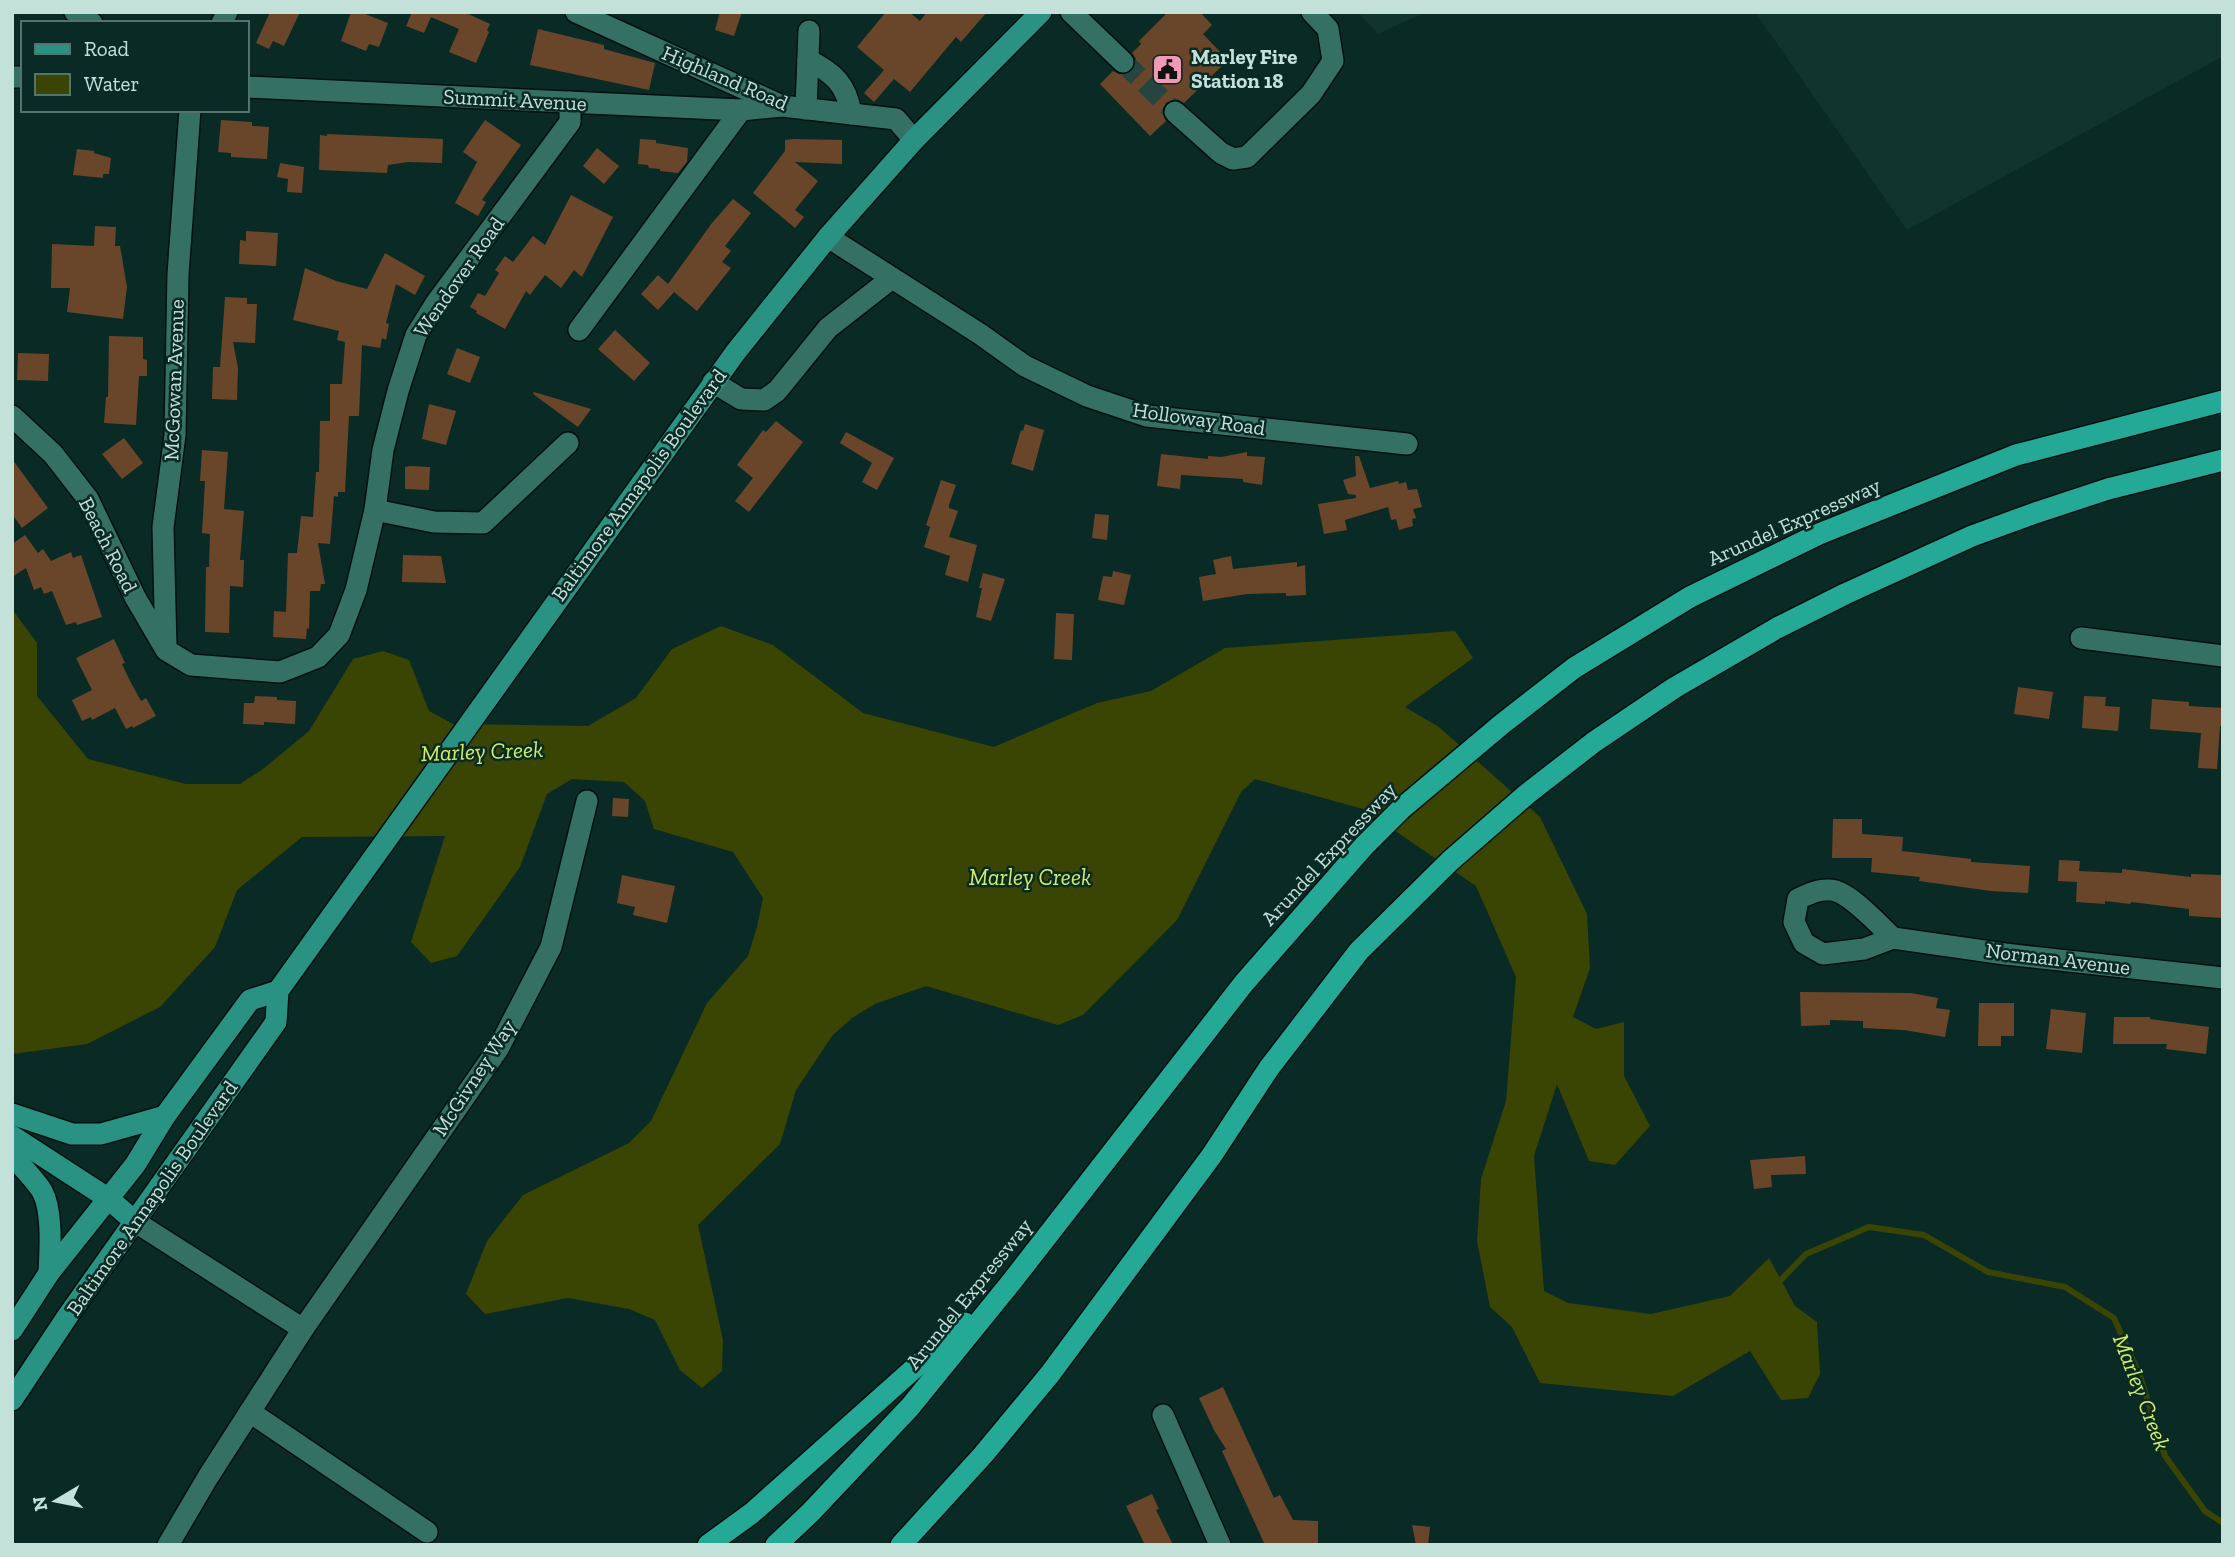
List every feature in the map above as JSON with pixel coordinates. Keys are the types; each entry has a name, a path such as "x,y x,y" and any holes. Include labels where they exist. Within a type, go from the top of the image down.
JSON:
{"highway":[{"name":"Arundel Expressway","path":"776,1545 810,1513 910,1407 1013,1280 1244,983 1364,846 1401,810 1502,724 1574,668 1678,604 1819,534 2016,456 2223,401"},
{"path":"901,1545 983,1455 1050,1374 1212,1155 1269,1068 1359,951 1415,894 1492,824 1559,769 1632,716 1720,660 1845,593 1911,562 1972,536 2108,489 2223,460"},
{"path":"708,1545 752,1513 1013,1280"}],"main road":[{"name":"Baltimore Annapolis Boulevard","path":"12,1400 134,1221 276,1022 278,991 713,382 828,237 915,140 1041,12"},
{"name":"Baltimore Annapolis Boulevard","path":"12,1330 49,1273 135,1165 165,1116 250,1000 278,991"},
{"path":"12,1114 72,1134 119,1130 165,1116"},
{"path":"12,1136 109,1199 134,1221"},
{"path":"12,1152 43,1192 48,1216 49,1273"}],"street":[{"name":"Highland Road","path":"576,12 782,106 896,119 915,140"},
{"path":"1070,12 1123,62"},
{"path":"1175,112 1221,153 1233,159 1247,157 1311,94 1333,61 1328,29 1312,12"},
{"path":"806,109 809,31"},
{"path":"808,60 824,68 839,82 849,98 851,114"},
{"name":"Summit Avenue","path":"248,87 741,110 782,106"},
{"name":"Wendover Road","path":"166,650 191,665 280,672 318,657 339,635 356,590 375,510 383,450 416,335 436,303 570,122 570,102"},
{"path":"579,330 741,110"},
{"name":"McGowan Avenue","path":"166,650 163,527 175,435 178,274 190,112"},
{"name":"Holloway Road","path":"828,237 980,334 1025,366 1087,396 1147,416 1407,444"},
{"path":"713,382 741,399 764,400 777,391 828,328 892,278"},
{"name":"Beach Road","path":"12,416 53,454 88,499 135,597 166,650"},
{"path":"375,510 434,522 483,523 568,443"},
{"path":"2081,638 2223,656"},
{"name":"McGivney Way","path":"169,1545 303,1329 504,1037 551,947 587,801"},
{"name":"Norman Avenue","path":"1892,939 2223,978"},
{"path":"134,1221 303,1329"},
{"path":"250,1412 428,1532"},
{"path":"1163,1415 1220,1545"}],"shaded area":[{"path":"1358,12 1426,12 1378,34"},
{"path":"1755,12 2223,12 2223,56 1907,230"}],"water":[{"name":"Marley Creek","path":"12,609 37,643 37,696 88,759 186,784 240,784 263,769 309,731 353,659 383,651 409,660 429,711 453,724 588,726 636,698 672,649 721,626 773,645 863,713 994,747 1097,703 1151,691 1225,648 1455,631 1473,658 1405,707 1439,727 1540,817 1587,914 1590,968 1573,1017 1596,1029 1624,1022 1624,1076 1650,1126 1615,1165 1589,1161 1557,1084 1534,1156 1544,1291 1568,1303 1651,1314 1730,1296 1769,1258 1795,1306 1817,1322 1820,1374 1808,1398 1781,1400 1750,1351 1673,1396 1540,1383 1512,1327 1490,1307 1477,1241 1481,1179 1506,1101 1516,977 1476,886 1363,809 1255,779 1241,792 1177,920 1083,1015 1058,1025 926,986 875,1004 852,1018 832,1036 796,1090 780,1144 698,1225 723,1340 722,1371 702,1388 680,1370 655,1320 629,1309 568,1298 485,1314 466,1294 487,1241 523,1195 629,1143 651,1121 707,1003 748,956 763,898 733,852 654,829 645,801 624,782 572,779 547,794 520,867 457,956 431,963 411,942 445,836 302,837 237,890 215,947 160,1007 87,1044 12,1054"}],"building":[{"path":"270,12 300,12 284,46 273,41 269,49 256,43"},
{"path":"351,12 360,12 388,23 379,47 369,44 366,51 341,41"},
{"path":"412,12 464,12 490,24 476,63 449,52 459,29 431,17 424,33 406,26"},
{"path":"720,12 742,12 734,36 715,30"},
{"path":"886,12 909,12 920,21 927,12 987,12 961,42 956,37 910,92 894,79 874,102 864,93 884,70 857,47"},
{"name":"Marley Fire Station 18","path":"1168,12 1200,12 1212,25 1203,34 1228,60 1184,103 1177,99 1166,103 1162,110 1166,121 1150,136 1100,84 1113,71 1126,75 1133,71 1136,59 1132,53 1141,44 1139,41"},
{"path":"538,29 604,45 604,49 655,63 649,90 530,65"},
{"path":"221,120 252,122 252,126 269,127 267,159 231,157 231,153 218,152"},
{"path":"485,120 521,145 482,200 486,202 478,216 455,203 477,162 463,152"},
{"path":"320,135 443,139 442,163 408,162 388,165 387,173 319,170"},
{"path":"640,139 688,148 687,162 678,173 638,164"},
{"path":"785,140 842,140 842,164 795,162 818,181 795,210 804,217 795,228 753,193 785,151"},
{"path":"597,148 619,166 604,184 583,166"},
{"path":"77,149 94,151 111,158 109,174 103,174 103,178 73,175"},
{"path":"280,163 304,167 302,193 287,192 288,179 277,177"},
{"path":"571,195 613,217 582,277 574,270 561,288 545,275 530,295 526,291 505,329 476,313 477,311 470,307 478,293 485,296 499,273 495,270 505,256 513,262 533,236 545,245"},
{"path":"733,199 751,213 725,246 731,251 722,262 731,268 697,311 674,292 658,310 641,294 658,275 668,284 712,223"},
{"path":"95,226 116,227 115,246 120,246 127,287 123,319 67,312 70,288 51,288 52,244 94,246"},
{"path":"246,231 278,233 276,266 239,264 240,240 246,241"},
{"path":"385,253 425,276 415,295 396,284 386,323 389,324 386,340 382,338 380,348 362,345 359,416 349,416 345,492 338,492 338,497 334,496 330,544 318,543 325,584 321,584 320,591 310,591 309,629 307,628 306,639 273,637 274,611 286,612 288,553 297,553 301,516 313,517 316,472 319,472 320,421 330,421 330,384 342,384 345,342 337,340 339,331 293,320 305,268 336,281 367,289"},
{"path":"225,297 247,298 247,304 257,304 255,343 233,342 238,368 237,400 212,399 213,367 220,367"},
{"path":"615,330 650,363 634,381 598,349"},
{"path":"109,336 143,337 143,359 147,360 147,376 139,376 136,425 104,423 108,397"},
{"path":"457,348 480,357 470,383 447,374"},
{"path":"18,353 49,354 48,381 17,380"},
{"path":"534,392 591,409 578,427 533,394"},
{"path":"429,404 456,411 446,445 422,439"},
{"path":"776,421 803,442 749,512 735,501 753,478 737,465 763,430 766,432"},
{"path":"1025,424 1044,430 1033,471 1011,464"},
{"path":"846,432 894,458 877,490 862,482 872,463 840,443"},
{"path":"124,438 143,463 122,479 102,454"},
{"path":"202,450 228,452 224,509 244,511 240,560 244,560 243,587 230,586 229,633 205,632 206,567 209,567 210,534 202,533 205,481 200,481"},
{"path":"1247,452 1247,456 1265,457 1262,485 1243,482 1243,479 1181,475 1180,489 1157,486 1161,454 1208,459 1208,456 1221,457"},
{"path":"1355,456 1359,456 1370,488 1398,481 1399,484 1406,482 1408,490 1417,489 1422,507 1413,509 1416,518 1412,519 1413,526 1399,530 1396,519 1391,520 1388,507 1345,520 1347,530 1324,534 1318,504 1356,498 1356,495 1348,494 1343,480 1356,476"},
{"path":"12,459 48,508 22,528 12,514"},
{"path":"405,467 430,467 429,490 405,489"},
{"path":"941,480 956,485 949,508 958,511 949,537 977,545 968,582 945,575 950,556 924,547 930,527 926,525"},
{"path":"1095,514 1109,515 1107,540 1092,538"},
{"path":"25,535 38,553 43,549 51,561 71,552 73,558 81,555 102,617 77,625 76,622 66,625 52,591 44,594 41,587 34,590 26,568 12,577 12,544"},
{"path":"403,555 441,556 446,583 402,582"},
{"path":"1231,556 1233,569 1297,562 1297,567 1305,565 1306,595 1247,594 1203,601 1199,577 1216,574 1213,560"},
{"path":"1113,571 1131,575 1124,605 1098,600 1103,576 1112,577"},
{"path":"983,573 1005,579 991,621 976,617"},
{"path":"1056,613 1074,614 1072,660 1054,659"},
{"path":"114,639 130,681 141,701 146,698 156,716 133,728 132,726 126,729 115,708 92,720 91,717 82,721 72,700 92,690 76,658"},
{"path":"2018,687 2053,692 2049,719 2014,714"},
{"path":"255,696 296,701 295,724 243,724 244,703 254,703"},
{"path":"2084,696 2106,697 2105,706 2120,707 2118,731 2082,728"},
{"path":"2152,699 2189,702 2189,706 2223,708 2217,769 2198,768 2201,733 2150,729"},
{"path":"613,798 629,799 628,817 612,816"},
{"path":"1833,819 1862,819 1862,834 1903,837 1902,851 1971,859 1971,862 2030,866 2028,893 1919,881 1920,877 1871,872 1872,858 1832,858"},
{"path":"2059,860 2080,861 2079,871 2122,873 2122,869 2191,877 2191,874 2223,875 2223,918 2189,916 2189,909 2131,902 2076,902 2077,882 2058,881"},
{"path":"622,875 675,886 667,923 633,915 635,907 617,903"},
{"path":"1800,992 1911,993 1938,998 1936,1008 1950,1010 1945,1037 1904,1030 1863,1028 1863,1021 1830,1020 1830,1025 1801,1026"},
{"path":"1979,1003 2014,1003 2014,1036 2001,1036 2001,1046 1978,1046"},
{"path":"2051,1009 2086,1013 2082,1053 2046,1049"},
{"path":"2114,1017 2150,1017 2209,1027 2206,1054 2166,1049 2167,1044 2113,1044"},
{"path":"1805,1156 1806,1174 1771,1175 1772,1187 1754,1189 1750,1160"},
{"path":"1223,1387 1274,1498 1280,1495 1293,1520 1318,1521 1318,1545 1265,1545 1222,1451 1226,1449 1199,1398"},
{"path":"1152,1494 1159,1509 1156,1510 1173,1545 1145,1545 1126,1506"},
{"path":"1412,1525 1430,1527 1428,1545 1416,1545"}],"waterway":[{"name":"Marley Creek","path":"1776,1285 1806,1254 1869,1227 1924,1235 1988,1272 2065,1287 2114,1318 2140,1376 2165,1456 2205,1511 2223,1523"}],"tunnel":[{"path":"1123,62 1175,112"}],"place":[{"name":"Marley Fire Station 18","path":"1168,69"}]}
